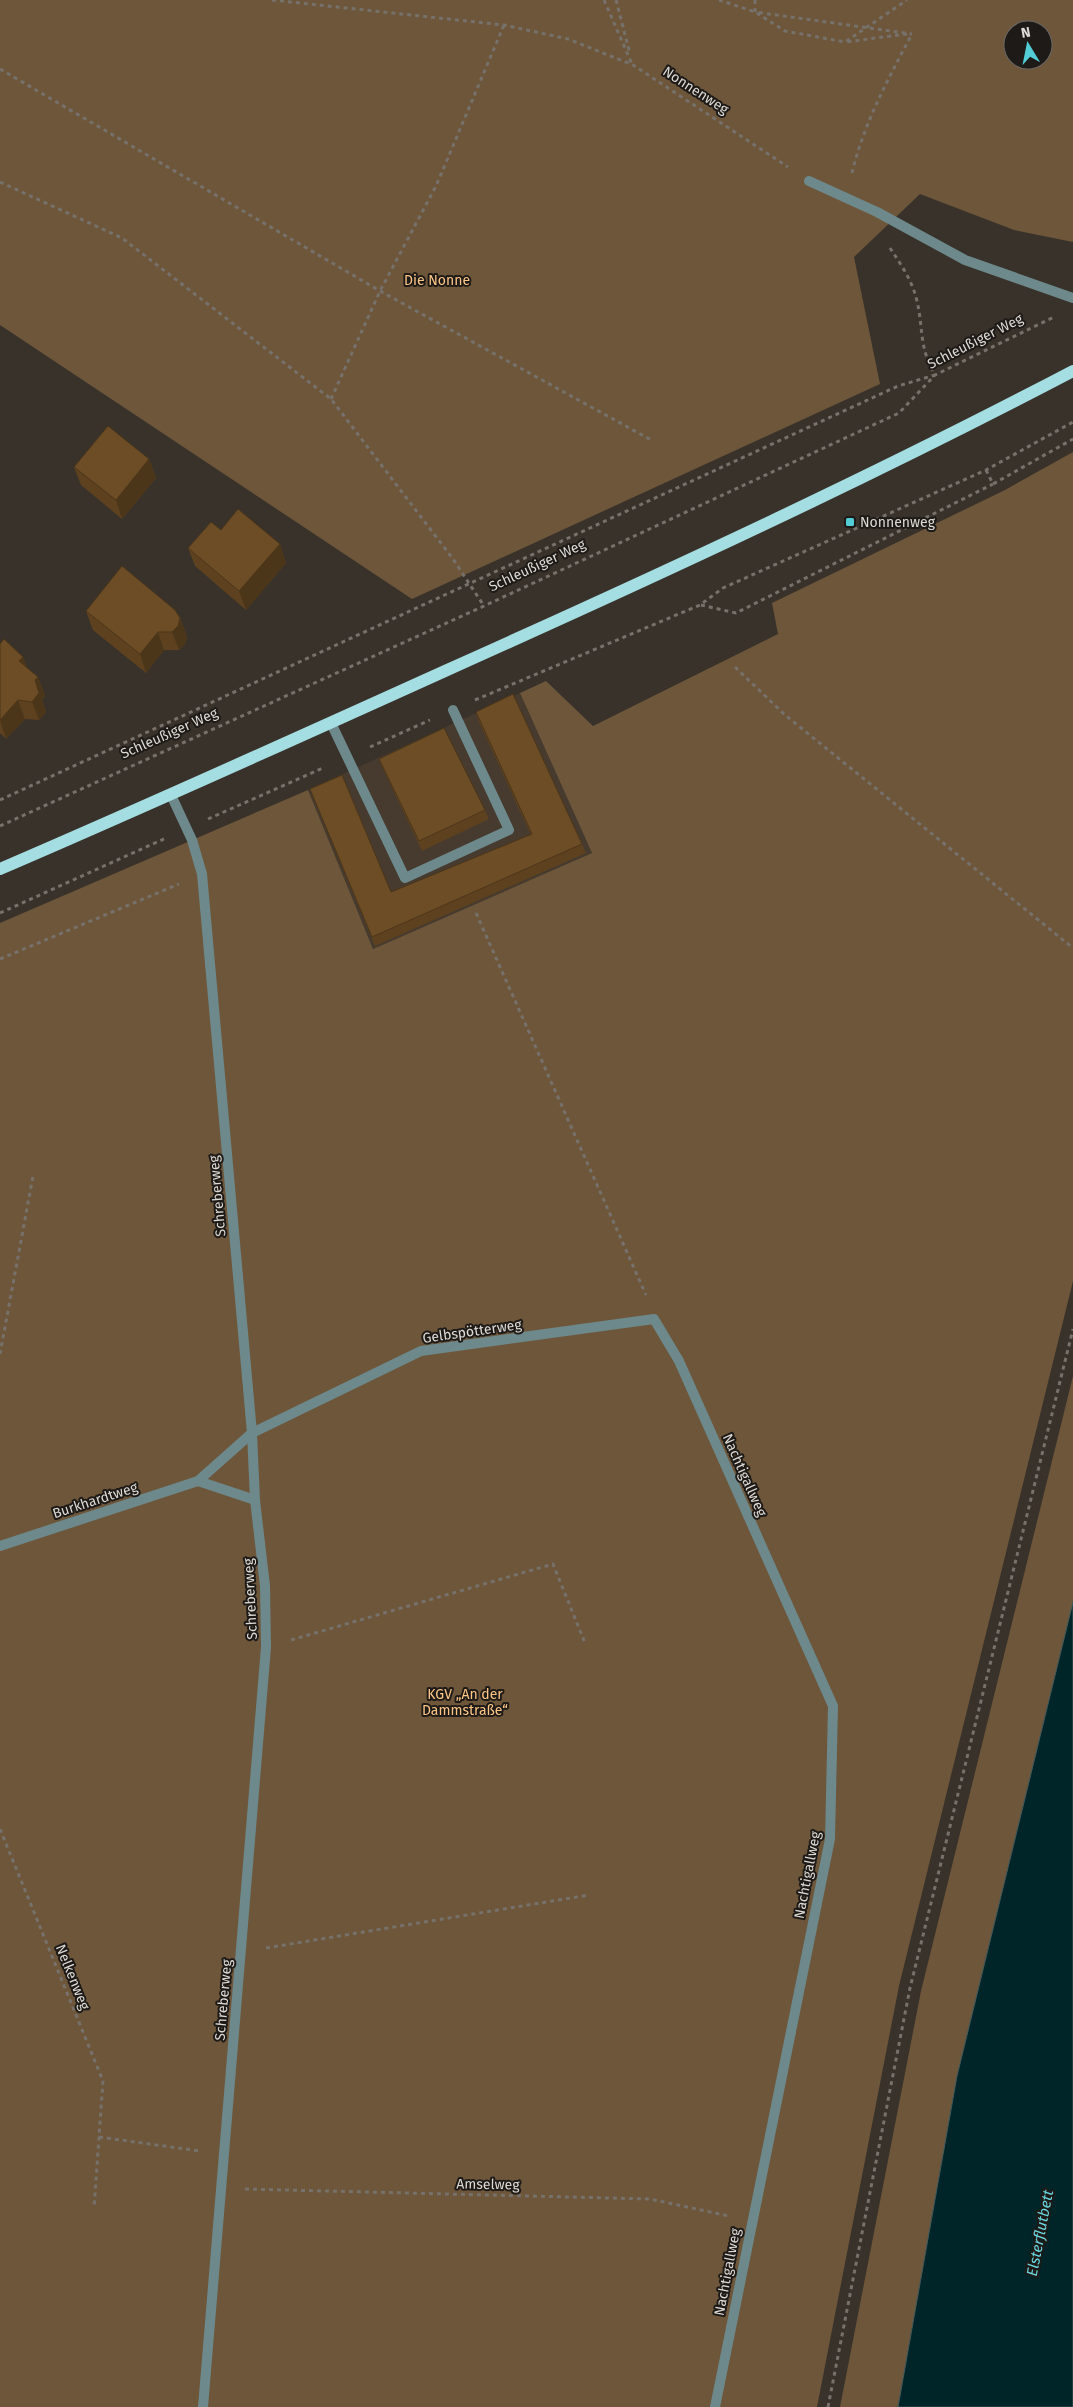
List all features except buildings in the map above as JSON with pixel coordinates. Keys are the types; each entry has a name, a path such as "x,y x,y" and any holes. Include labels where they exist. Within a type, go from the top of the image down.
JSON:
{"main road":[{"path":"0,869 171,795 724,544 965,428 1073,371"}],"lane":[{"path":"809,181 877,212 965,260 1073,298"},
{"path":"331,723 404,878 509,830 453,710"},
{"name":"Schreberweg","path":"171,795 192,840 202,874 252,1433 255,1500 265,1586 266,1647 204,2407"},
{"name":"Gelbspötterweg","path":"252,1433 421,1351 654,1319"},
{"name":"Nachtigallweg","path":"654,1319 679,1361 833,1706 830,1839 751,2221 715,2407"},
{"name":"Burkhardtweg","path":"0,1546 198,1481 252,1433"},
{"path":"198,1481 255,1500"}],"path":[{"name":"Nonnenweg","path":"272,0 504,25 568,39 633,65 809,181"},
{"path":"604,0 633,65"},
{"path":"616,0 633,65"},
{"path":"719,0 755,12 912,34"},
{"path":"755,0 755,12"},
{"path":"845,42 908,0"},
{"path":"755,12 785,31 845,42 912,34"},
{"path":"331,399 380,291 436,186 504,25"},
{"path":"846,198 860,140 878,98 912,34"},
{"path":"0,70 380,291 653,440"},
{"path":"0,182 122,238 331,399 484,606"},
{"path":"0,800 470,585 898,386 935,375 922,344 922,324 915,294 904,269 883,236 877,212"},
{"name":"Schleußiger Weg","path":"0,826 484,606 899,413 935,375 1057,316"},
{"path":"1073,422 986,470 723,588 700,605 736,613 993,484 1073,439"},
{"path":"986,470 993,484"},
{"path":"735,667 785,715 1073,948"},
{"path":"0,959 202,874"},
{"path":"476,914 646,1292 654,1319"},
{"path":"0,1354 33,1176"},
{"path":"828,2407 910,1988 1073,1329"},
{"path":"266,1647 553,1564 585,1643"},
{"name":"Nelkenweg","path":"0,1829 103,2081 94,2208"},
{"path":"240,1952 588,1895"},
{"path":"99,2137 224,2154"},
{"name":"Amselweg","path":"222,2189 650,2199 751,2221"}],"shaded area":[{"path":"520,693 592,853 373,949 308,790"}],"green space":[{"name":"Die Nonne","path":"0,0 1073,0 1073,242 1014,230 920,194 854,257 880,384 412,599 0,325"},
{"name":"KGV „An der Dammstraße“","path":"1073,452 1073,1281 899,1986 817,2407 0,2407 0,923 308,790 373,949 592,853 520,693 546,681 593,726 778,634 772,603 1005,490"},
{"path":"1073,1376 1073,1602 957,2076 898,2407 840,2407 921,1991"}],"water":[{"name":"Elsterflutbett","path":"1073,1602 1073,2407 898,2407 957,2076"}],"place":[{"name":"Nonnenweg","path":"850,522"}]}
